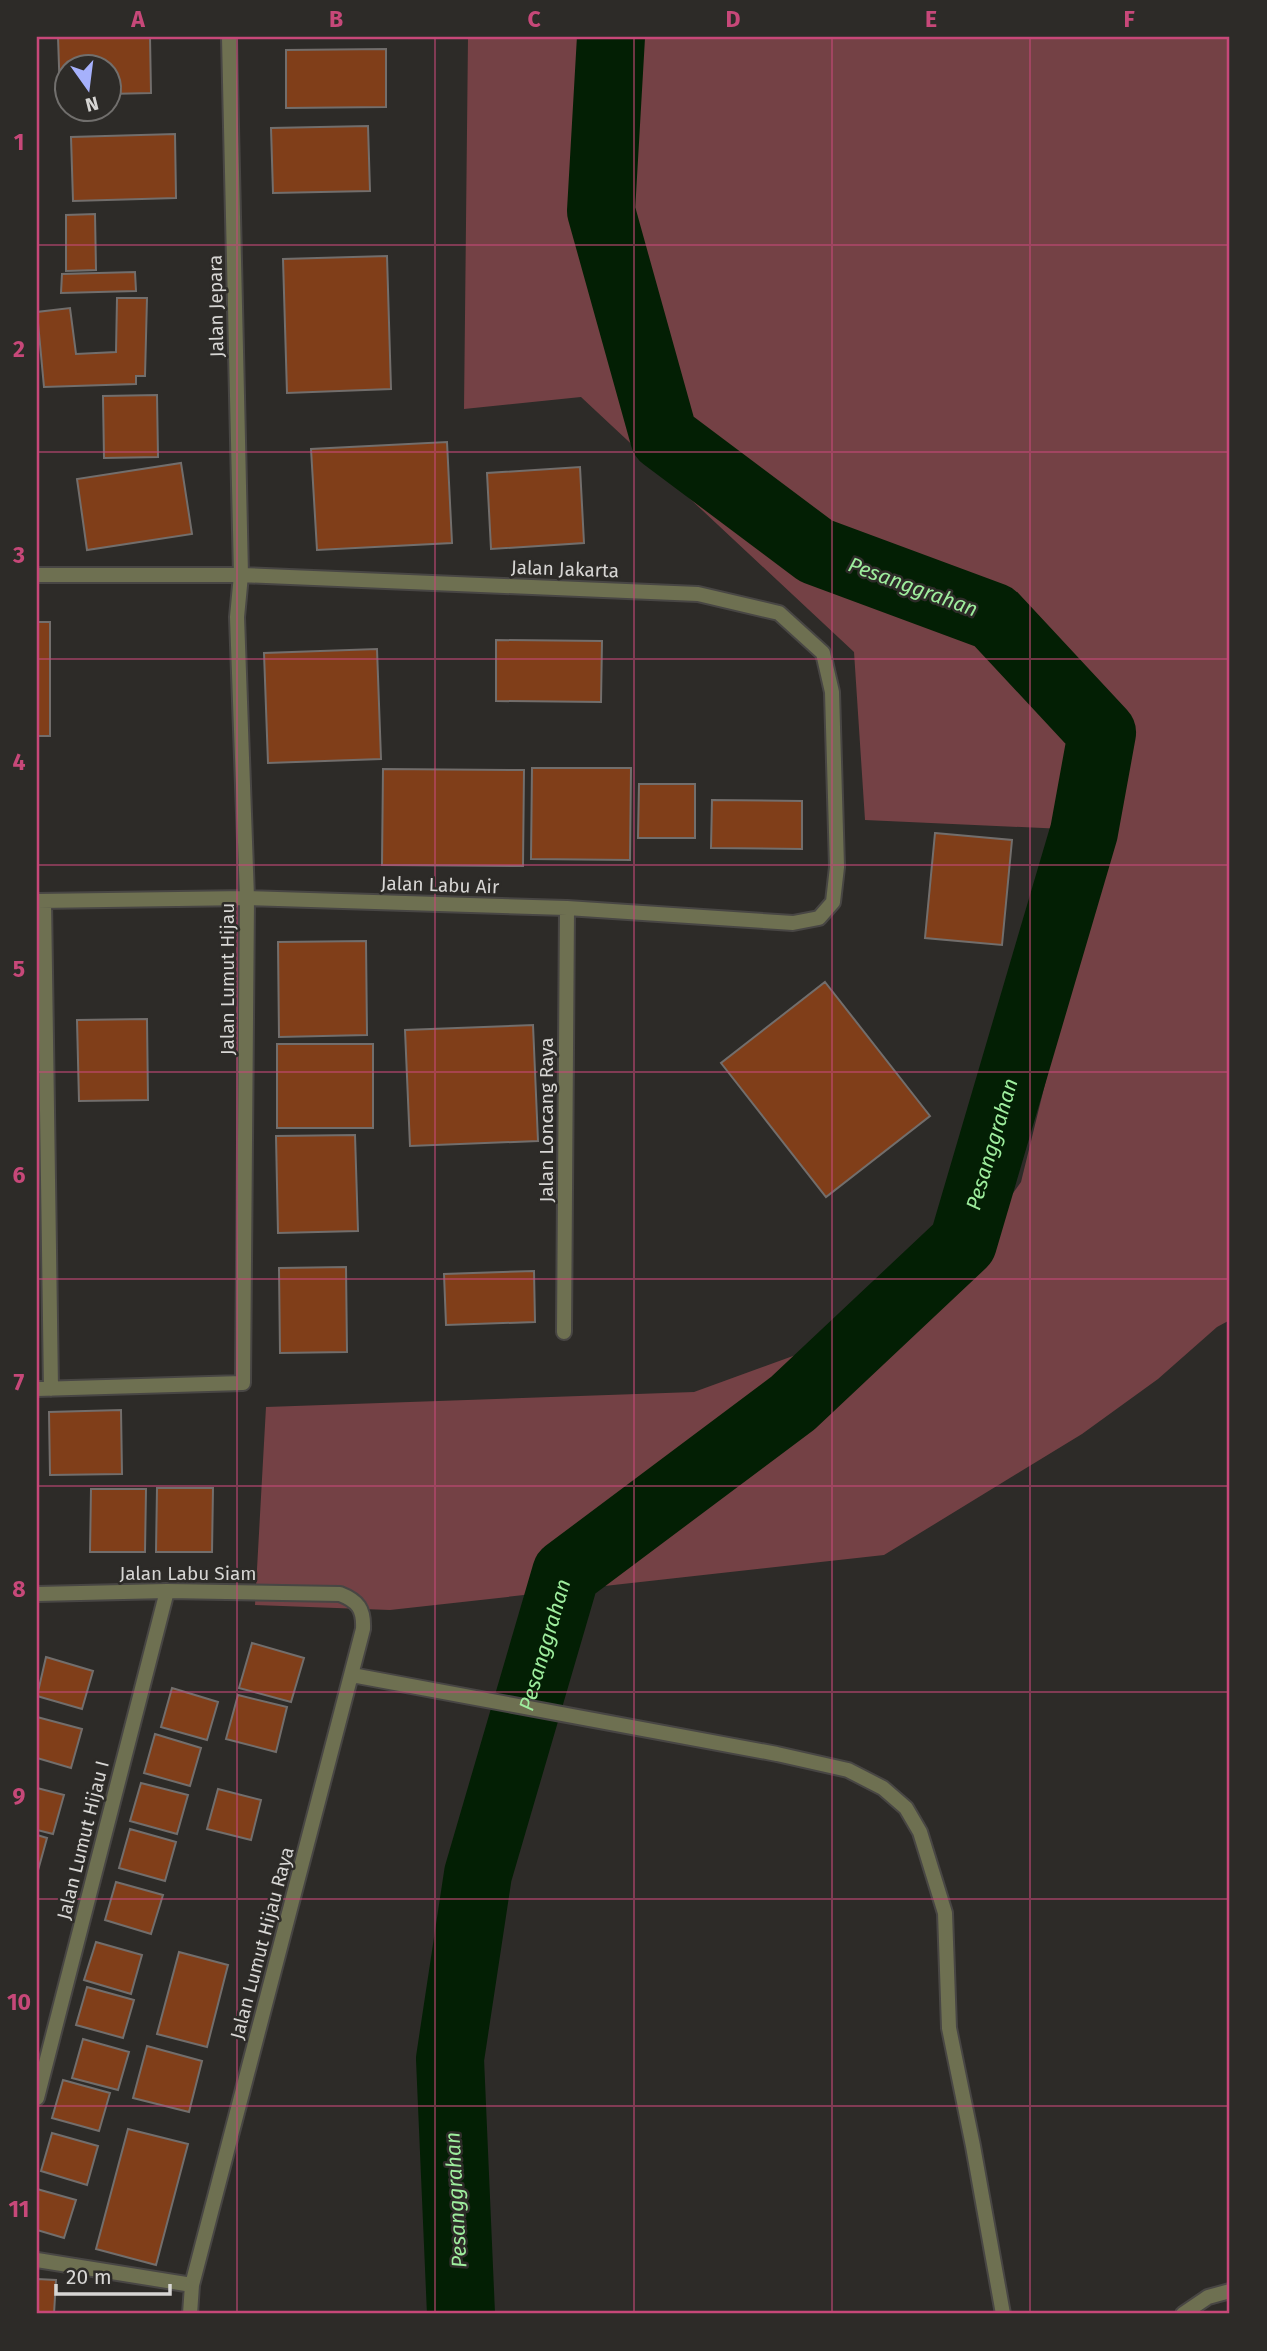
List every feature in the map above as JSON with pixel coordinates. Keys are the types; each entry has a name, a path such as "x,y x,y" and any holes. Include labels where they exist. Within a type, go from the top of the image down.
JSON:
{"street":[{"name":"Jalan Jepara","path":"229,37 241,575"},
{"name":"Jalan Jakarta","path":"37,575 241,575 698,594 779,613 824,653 832,692 837,867 833,902"},
{"name":"Jalan Lumut Hijau","path":"44,1389 243,1383 247,898 237,617 241,575"},
{"name":"Jalan Labu Air","path":"40,901 247,898 567,908 793,923 819,918 833,902"},
{"path":"40,901 44,1389"},
{"name":"Jalan Loncang Raya","path":"564,1332 567,908"},
{"name":"Jalan Labu Siam","path":"37,1594 167,1591 340,1594"},
{"name":"Jalan Lumut Hijau I","path":"37,2098 167,1591"},
{"name":"Jalan Lumut Hijau Raya","path":"190,2314 192,2285 363,1629 364,1619 358,1604 340,1594"},
{"path":"352,1675 848,1770 883,1788 906,1808 920,1832 945,1913 949,2028 1003,2314"},
{"path":"37,2260 192,2285"},
{"path":"1183,2314 1208,2297 1230,2291"}],"shaded area":[{"path":"468,37 1230,37 1230,1320 1217,1327 1158,1379 1082,1434 884,1555 390,1610 255,1605 266,1407 694,1392 931,1306 1021,1182 1107,831 865,820 854,652 581,397 464,409"}],"building":[{"path":"58,37 150,37 151,93 122,94 122,52 59,52"},
{"path":"386,49 386,107 286,108 286,50"},
{"path":"368,126 370,191 273,193 271,128"},
{"path":"175,134 176,198 73,201 71,137"},
{"path":"95,214 96,270 66,271 66,215"},
{"path":"387,256 391,389 287,393 283,259"},
{"path":"135,272 136,291 61,293 62,274"},
{"path":"117,298 147,298 145,376 136,376 136,384 44,387 37,312 70,308 76,354 116,352"},
{"path":"157,395 158,457 104,458 103,396"},
{"path":"447,442 452,543 317,550 311,449"},
{"path":"181,463 192,534 87,550 77,479"},
{"path":"580,467 584,543 491,549 487,473"},
{"path":"37,622 50,622 50,736 37,736"},
{"path":"496,640 602,641 601,702 496,701"},
{"path":"377,649 381,759 268,763 264,653"},
{"path":"532,768 631,768 630,860 531,859"},
{"path":"383,769 524,770 523,866 382,865"},
{"path":"639,784 695,784 695,838 638,838"},
{"path":"712,800 802,801 802,849 711,848"},
{"path":"935,833 1012,840 1002,945 925,938"},
{"path":"366,941 367,1035 279,1037 278,942"},
{"path":"825,982 930,1116 826,1197 721,1063"},
{"path":"147,1019 148,1100 79,1101 77,1020"},
{"path":"533,1025 538,1141 410,1146 405,1030"},
{"path":"277,1044 373,1044 373,1128 277,1128"},
{"path":"355,1135 358,1231 278,1233 276,1136"},
{"path":"346,1267 347,1352 280,1353 279,1268"},
{"path":"534,1271 535,1322 446,1325 444,1274"},
{"path":"121,1410 122,1474 50,1475 49,1412"},
{"path":"157,1488 213,1488 212,1552 156,1552"},
{"path":"91,1489 146,1489 145,1552 90,1552"},
{"path":"252,1643 304,1658 291,1702 239,1688"},
{"path":"46,1657 93,1671 82,1709 37,1696"},
{"path":"172,1688 218,1702 207,1740 161,1727"},
{"path":"238,1695 287,1707 276,1752 226,1739"},
{"path":"37,1717 82,1729 71,1768 37,1758"},
{"path":"155,1734 201,1748 190,1786 144,1773"},
{"path":"141,1783 188,1795 177,1834 130,1821"},
{"path":"37,1788 64,1795 53,1834 37,1830"},
{"path":"218,1789 261,1800 251,1840 207,1829"},
{"path":"130,1829 176,1842 165,1881 119,1868"},
{"path":"37,1835 47,1838 37,1874"},
{"path":"116,1882 163,1895 151,1934 105,1920"},
{"path":"96,1942 142,1955 131,1994 84,1980"},
{"path":"179,1952 228,1965 207,2047 157,2034"},
{"path":"87,1987 134,2000 123,2038 76,2025"},
{"path":"83,2039 129,2052 118,2090 72,2078"},
{"path":"147,2046 202,2061 189,2112 133,2098"},
{"path":"63,2080 110,2093 99,2131 52,2118"},
{"path":"128,2129 188,2144 156,2265 96,2249"},
{"path":"52,2133 98,2146 87,2185 41,2171"},
{"path":"37,2189 76,2200 64,2238 37,2230"},
{"path":"37,2279 56,2280 54,2314 37,2314"}],"waterway":[{"name":"Pesanggrahan","path":"461,2314 450,2059 478,1874 566,1573 793,1403 963,1243 1084,832 1102,733 994,617 816,551 664,437 601,211 611,37"}]}
